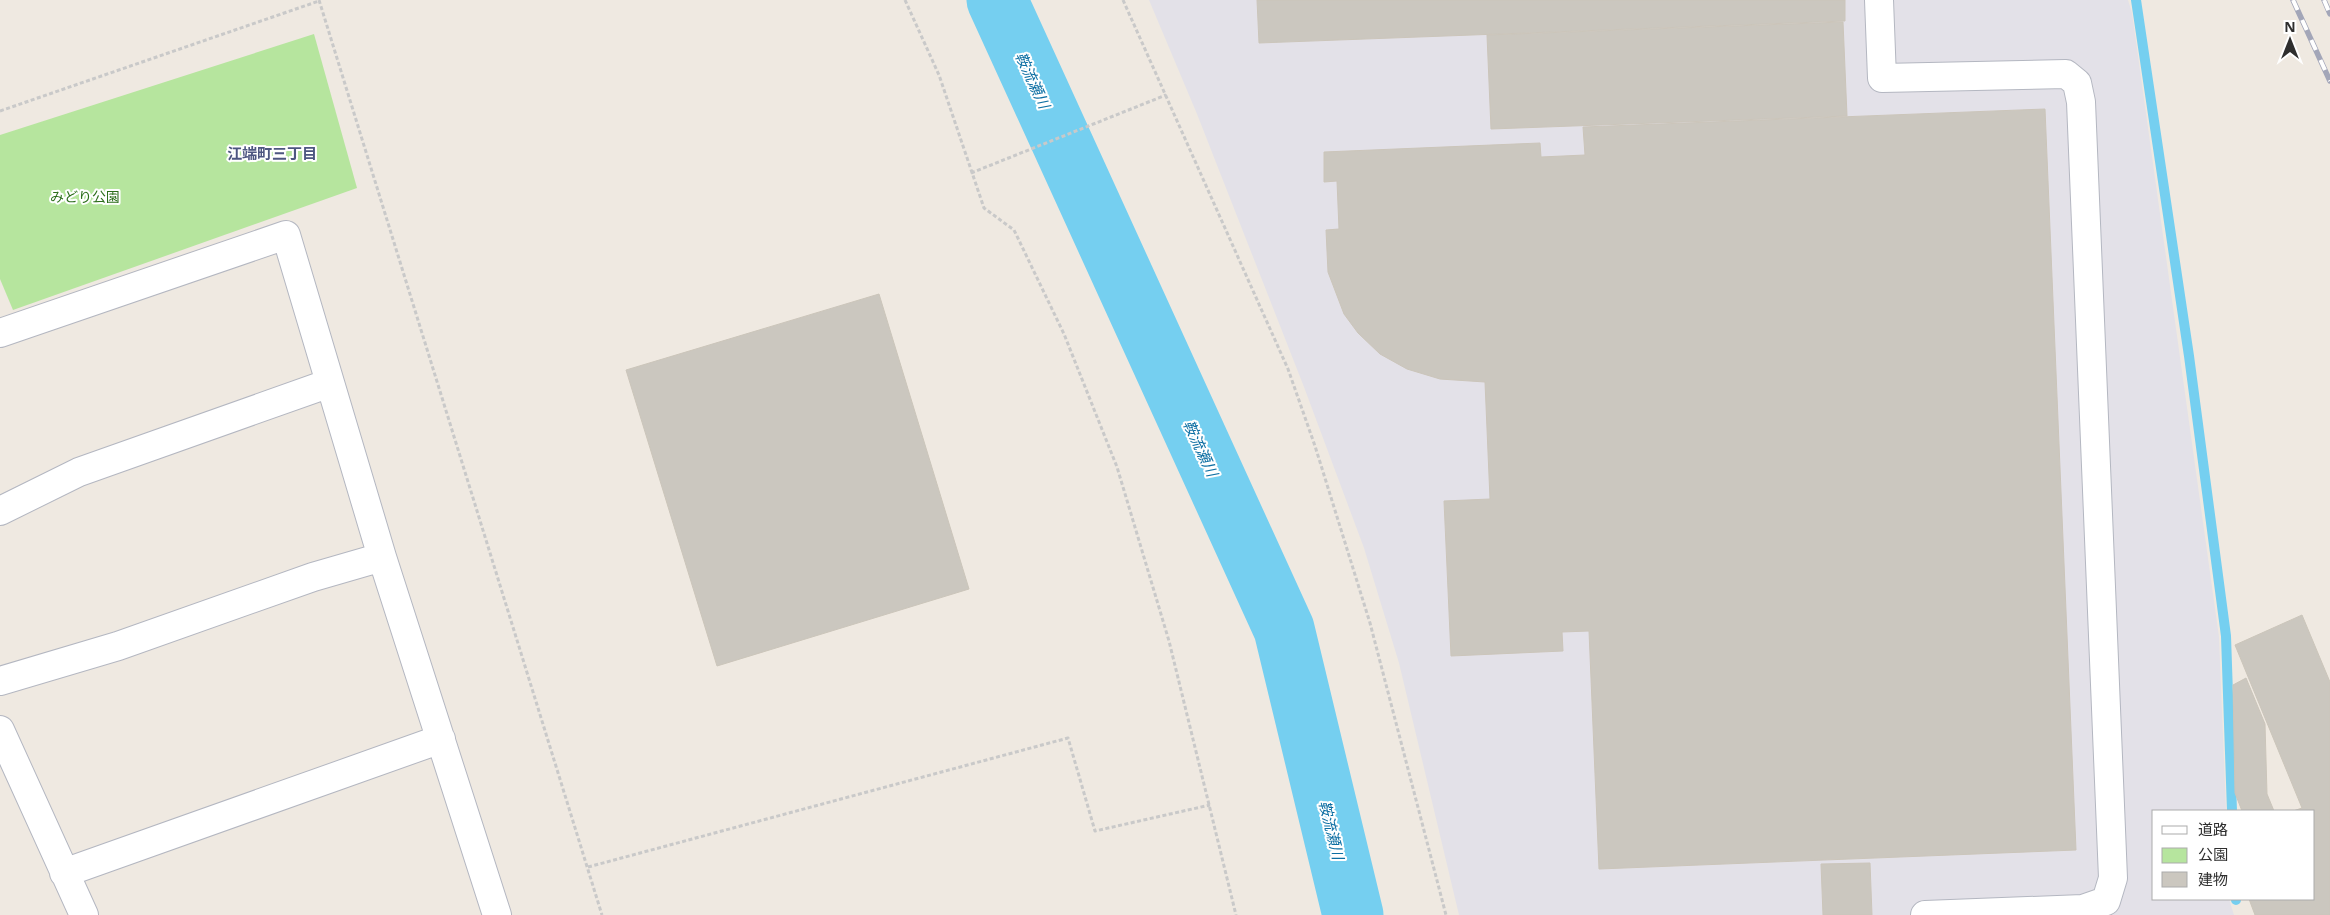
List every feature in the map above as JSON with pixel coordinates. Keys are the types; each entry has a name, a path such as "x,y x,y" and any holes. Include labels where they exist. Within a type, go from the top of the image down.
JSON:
{"street":[{"path":"1879,0 1882,78 2066,74 2077,83 2081,102 2113,878 2106,901 2083,909 1925,915"},
{"path":"0,333 286,236 382,557 497,915"},
{"path":"0,511 79,472 330,383"},
{"path":"0,681 118,646 314,577 382,557"},
{"path":"0,730 84,915"},
{"path":"64,872 441,739"}],"path":[{"path":"905,0 939,74 984,208 1014,230 1064,334 1117,467 1169,641 1236,915"},
{"path":"1124,0 1288,369 1312,437 1370,623 1446,915"},
{"path":"0,111 319,1 602,915"},
{"path":"972,173 1166,95"},
{"path":"588,867 1068,738 1096,831 1210,805"}],"shaded area":[{"path":"1149,0 2128,0 2132,13 2219,637 2226,810 2152,810 2152,900 2229,900 2234,915 1459,915 1399,663 1364,548 1304,387 1197,114"}],"green space":[{"name":"みどり公園","path":"314,34 357,188 13,310 0,279 0,135"}],"building":[{"path":"1257,0 1845,0 1845,21 1259,43"},
{"path":"1843,22 1847,116 1491,129 1487,35"},
{"path":"2045,109 2076,850 1599,869 1589,631 1562,632 1563,651 1451,656 1444,501 1490,499 1485,382 1440,379 1407,369 1380,354 1358,333 1344,314 1328,272 1326,230 1339,229 1337,181 1324,182 1324,152 1540,143 1541,157 1585,155 1583,127"},
{"path":"879,294 969,589 717,666 626,370"},
{"path":"2302,615 2330,682 2330,915 2255,915 2249,900 2315,900 2315,810 2296,810 2302,808 2235,645"},
{"path":"2246,678 2265,724 2267,794 2274,810 2242,810 2235,793 2233,685"},
{"path":"1870,863 1872,915 1823,915 1821,864"}],"waterway":[{"name":"鞍流瀬川","path":"997,0 1284,629 1353,915"},
{"path":"2136,0 2189,356 2226,636 2232,810"}],"railway":[{"path":"2293,0 2330,81"},
{"path":"2324,0 2330,14"}],"district":[{"name":"江端町三丁目","path":"272,153"}]}
